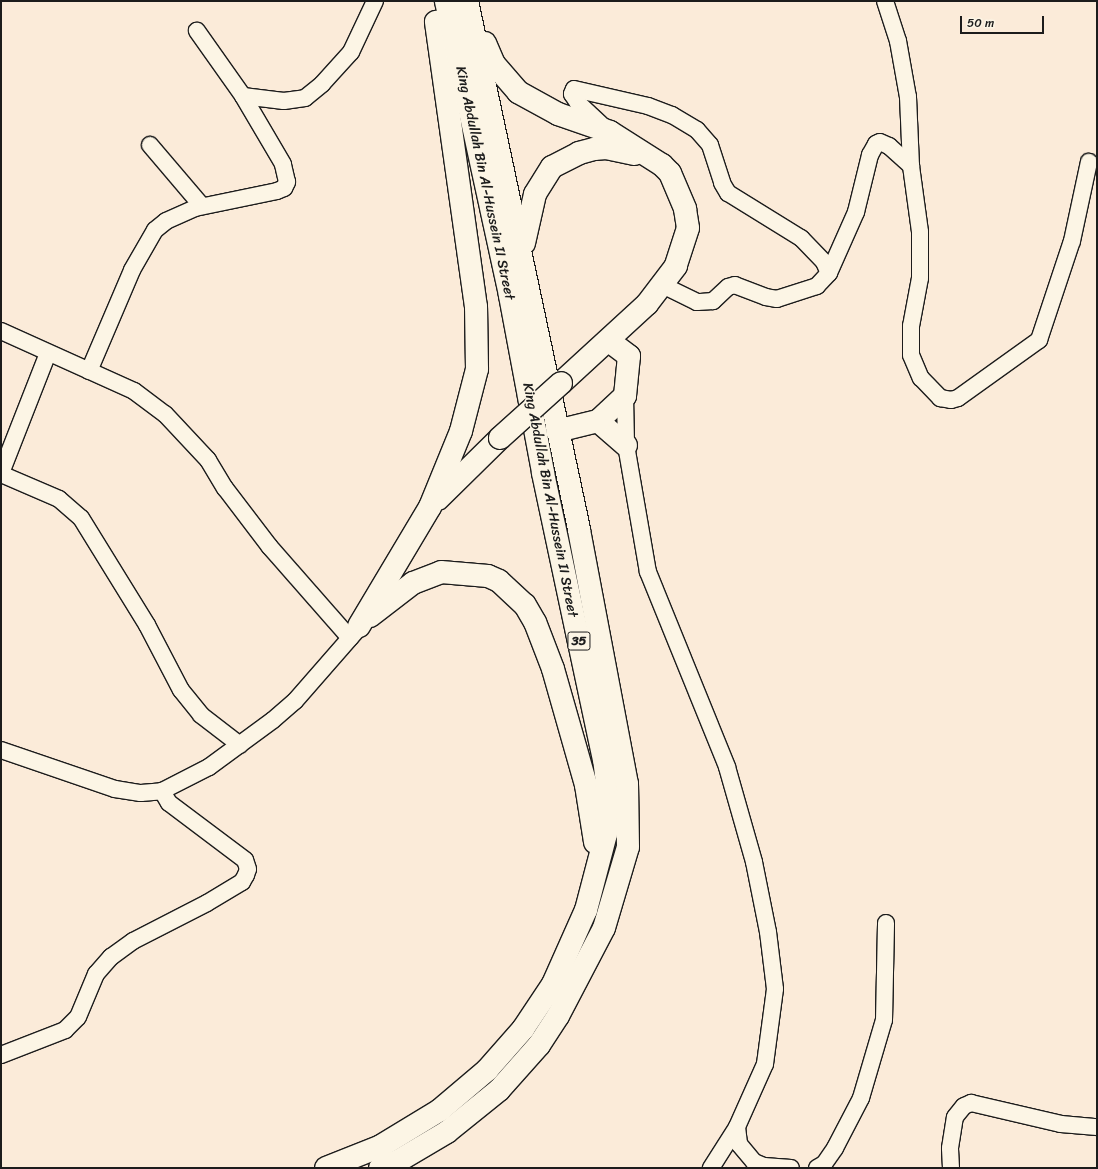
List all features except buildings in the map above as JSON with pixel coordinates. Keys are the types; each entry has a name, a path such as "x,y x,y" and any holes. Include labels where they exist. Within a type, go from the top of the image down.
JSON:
{"highway":[{"path":"354,632 430,507 453,453 477,369 477,340 464,212 433,1"},
{"name":"King Abdullah Bin Al-Hussein II Street","path":"326,1168 381,1146 440,1110 487,1070 523,1029 552,984 577,933 595,886 606,834 607,784 604,760 543,472 510,295 446,1"},
{"path":"430,507 500,438 609,341 647,304 676,266 688,228 678,189 670,173 662,165 610,132 558,114 518,92 494,64 468,1"},
{"name":"King Abdullah Bin Al-Hussein II Street","path":"380,1168 398,1161 447,1132 499,1090 539,1045 558,1016 604,928 628,847 627,784 579,529 557,431 522,254 468,1"},
{"path":"522,254 534,194 546,174 563,160 579,152 606,148 622,150 662,165"},
{"path":"557,431 598,421 625,396 629,356 626,351 609,341"},
{"path":"598,421 626,445"},
{"path":"453,453 457,462 470,467"},
{"path":"354,632 388,600 413,583 441,572 488,576 499,581 525,605 535,622 553,669 586,784 595,830 595,886"}],"street":[{"path":"243,96 284,101 305,98 322,84 351,52 376,1"},
{"path":"885,1 898,41 908,97 911,166 920,256 918,292 911,326 911,355 915,369 927,386 940,398 951,400 958,398 1039,340 1072,241 1089,162"},
{"path":"89,371 147,241 166,221 202,206 277,192 284,188 287,182 283,164 243,96 197,31"},
{"path":"610,132 578,103 572,95 573,90 584,89 648,106 672,115 697,130 710,145 722,184 728,193 801,238 824,262 829,273"},
{"path":"662,285 697,302 713,301 728,287 735,285 766,297 777,299 817,286 829,273 853,218 876,144 880,142 889,146 911,166"},
{"path":"150,145 202,206"},
{"path":"1,331 134,392 165,414 208,460 225,488 270,547 354,632 295,701 240,745 209,767 162,791 141,793 115,789 1,750"},
{"path":"48,353 1,473 59,499 81,518 147,625 181,690 201,715 240,745"},
{"path":"625,396 626,445 648,572 726,767 754,862 768,932 775,989 770,1039 759,1082 737,1127 711,1168"},
{"path":"1,1055 65,1030 78,1017 96,974 111,957 133,941 207,903 242,882 248,869 245,860 169,803 162,791"},
{"path":"818,1168 824,1164 835,1148 861,1098 884,1020 886,923"},
{"path":"951,1168 950,1148 955,1117 964,1106 971,1103 1061,1124 1097,1127"},
{"path":"737,1127 739,1144 754,1162 764,1166 791,1168"}]}
